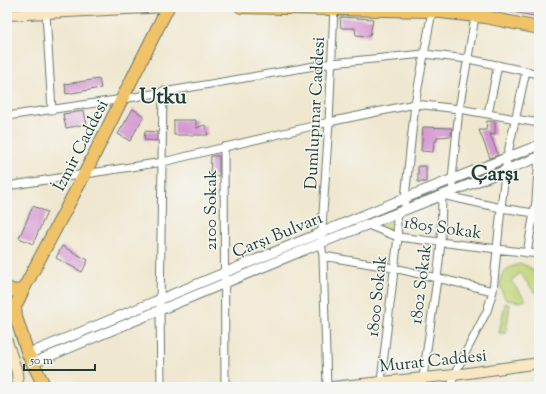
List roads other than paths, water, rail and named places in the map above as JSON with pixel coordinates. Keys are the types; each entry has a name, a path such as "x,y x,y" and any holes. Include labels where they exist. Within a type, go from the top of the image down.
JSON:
{"main road":[{"path":"7,15 167,7"},
{"name":"İzmir Caddesi","path":"45,387 30,358 16,317 15,307 123,99 167,7"},
{"path":"241,7 333,8 481,14 539,28"},
{"path":"7,288 21,293"},
{"path":"7,341 17,372 18,387"},
{"name":"Murat Caddesi","path":"331,387 454,375 539,364"}],"street":[{"name":"Dumlupınar Caddesi","path":"326,387 323,256 321,243 329,122 333,8"},
{"path":"405,210 415,104 432,11"},
{"path":"46,14 52,110"},
{"path":"453,190 452,180 459,109 468,59 481,14"},
{"path":"7,116 123,99 332,63 424,54 468,59 539,74"},
{"path":"488,114 498,65"},
{"path":"451,387 454,375 487,311 493,291 507,157 526,71"},
{"path":"161,387 160,310 164,91"},
{"path":"7,186 163,162 329,122 415,104 459,109 539,123"},
{"name":"Çarşı Bulvarı","path":"30,358 161,298 539,145"},
{"name":"2100 Sokak","path":"224,147 225,387"},
{"path":"527,253 534,213 539,171 539,157"},
{"name":"Çarşı Bulvarı","path":"30,358 160,310 321,243 539,157"},
{"path":"442,195 501,208 534,213"},
{"name":"1802 Sokak","path":"423,377 438,279 441,243 442,195"},
{"name":"1800 Sokak","path":"382,381 398,237 396,214"},
{"name":"1805 Sokak","path":"368,225 398,237 539,254"},
{"path":"323,256 394,268 493,291"}],"district":[{"name":"Utku","path":"163,96"},
{"name":"Çarşı","path":"495,173"}]}
